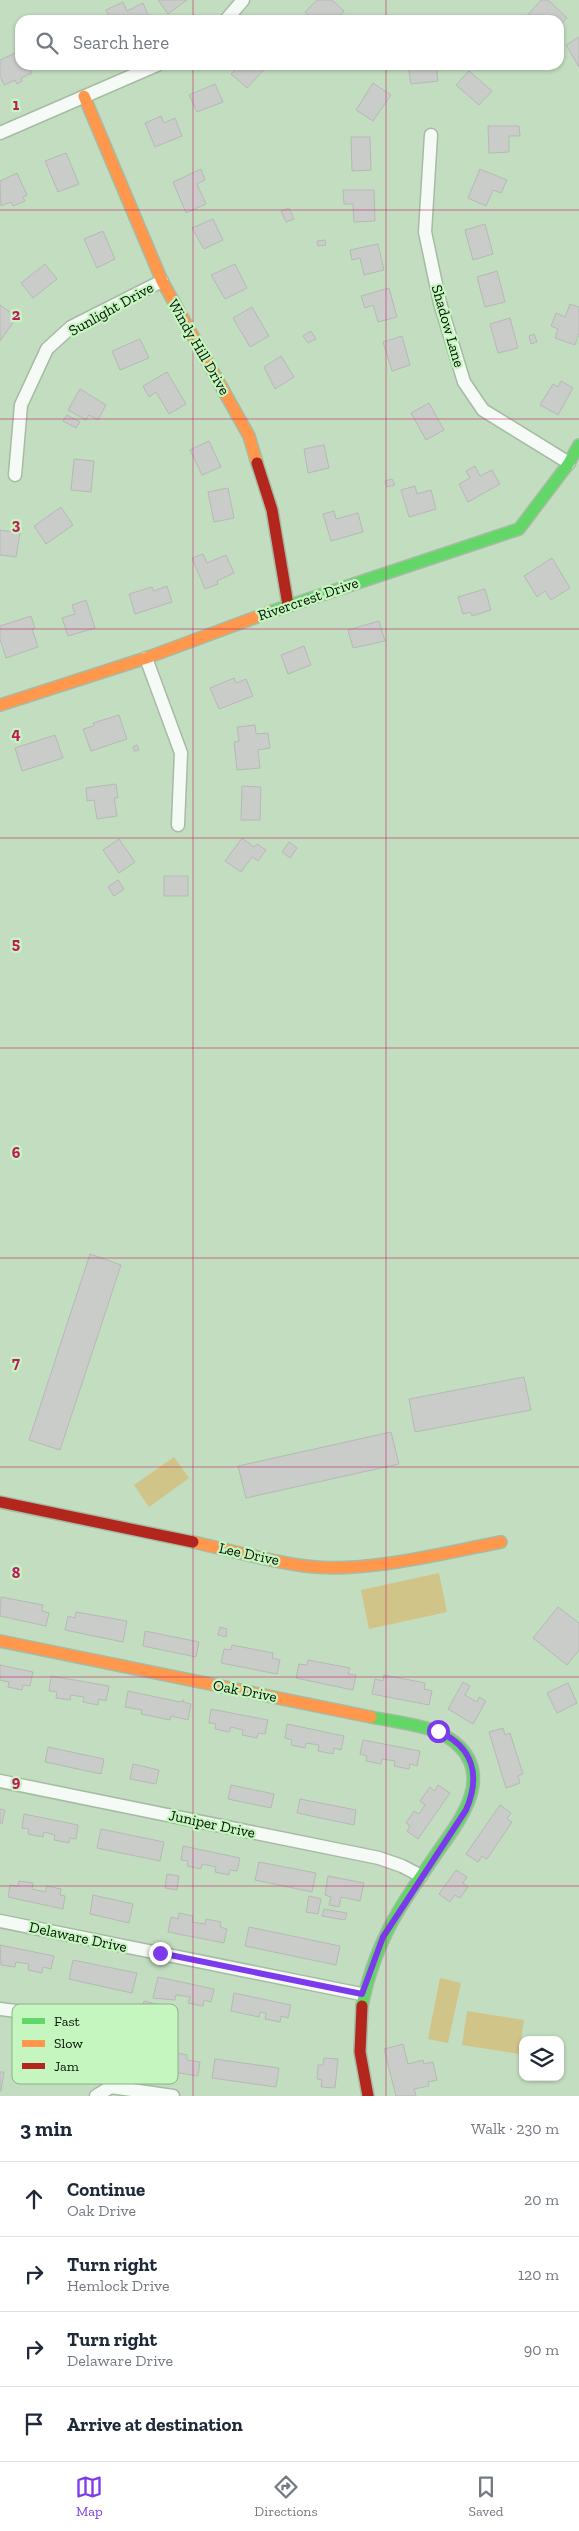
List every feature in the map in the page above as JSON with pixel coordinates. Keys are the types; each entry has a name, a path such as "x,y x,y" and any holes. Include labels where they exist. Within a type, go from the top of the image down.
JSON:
{"street":[{"path":"230,15 243,0"},
{"path":"0,133 145,70"},
{"name":"Windy Hill Drive","path":"84,96 162,281 249,436 272,510 288,605"},
{"name":"Shadow Lane","path":"432,135 425,232 440,303 464,382 483,410 570,463"},
{"name":"Sunlight Drive","path":"15,475 21,405 46,349 71,328 162,281"},
{"name":"Rivercrest Drive","path":"0,705 146,658 288,605 519,529 570,463 579,445"},
{"path":"146,658 181,753 178,825"},
{"name":"Lee Drive","path":"0,1502 306,1566 353,1566 407,1560 501,1542"},
{"name":"Oak Drive","path":"0,1642 425,1728 438,1731 456,1741 473,1768 474,1786 466,1810 421,1876"},
{"name":"Juniper Drive","path":"0,1781 379,1858 402,1866 421,1876"},
{"path":"368,2096 359,2044 362,1994 383,1937 421,1876"},
{"name":"Delaware Drive","path":"0,1921 362,1994"},
{"path":"96,2096 111,2087 173,2096"}],"shaded area":[{"path":"174,1457 189,1478 149,1507 134,1485"},
{"path":"439,1573 447,1612 369,1629 361,1590"},
{"path":"440,1978 461,1983 448,2043 428,2039"},
{"path":"467,2011 524,2020 522,2036 519,2036 519,2054 462,2045"}],"building":[{"path":"158,0 187,0 168,14"},
{"path":"317,0 332,0 344,11 340,15 308,15 305,12"},
{"path":"541,0 548,0 564,15 528,15"},
{"path":"123,2 127,11 143,3 148,15 108,15 106,10"},
{"path":"579,37 579,67 566,45"},
{"path":"15,53 15,70 30,70 32,73 21,78 22,81 17,84 15,80 4,85 0,76 0,60"},
{"path":"235,70 263,70 247,88 231,74"},
{"path":"409,70 437,70 438,81 411,84"},
{"path":"469,71 492,91 479,105 456,85"},
{"path":"373,83 391,95 373,121 356,110"},
{"path":"215,84 223,102 197,112 189,95"},
{"path":"161,116 164,123 175,118 182,136 155,147 145,123"},
{"path":"488,126 519,126 520,136 509,136 509,152 489,153"},
{"path":"351,137 370,137 371,170 352,171"},
{"path":"66,153 79,184 58,192 45,161"},
{"path":"201,169 205,180 197,184 206,204 186,213 173,182"},
{"path":"480,169 507,180 501,193 493,190 486,206 468,198"},
{"path":"17,173 27,195 23,197 25,201 13,206 11,202 1,206 0,181"},
{"path":"343,190 374,190 375,221 354,222 353,204 344,204"},
{"path":"289,208 294,219 286,222 281,211"},
{"path":"213,219 223,240 204,249 192,228"},
{"path":"485,224 493,254 473,260 465,230"},
{"path":"103,231 115,259 97,268 84,239"},
{"path":"325,240 326,245 318,246 317,241"},
{"path":"378,244 384,270 364,275 360,258 352,260 350,250"},
{"path":"45,264 57,279 33,298 21,283"},
{"path":"235,264 247,288 225,299 211,275"},
{"path":"497,271 505,302 485,307 477,277"},
{"path":"389,288 397,317 378,322 373,305 365,308 361,296"},
{"path":"570,304 579,307 579,333 575,345 555,338 558,329 551,326 556,313 565,317"},
{"path":"0,305 17,317 0,341"},
{"path":"252,307 269,336 250,347 233,318"},
{"path":"510,318 518,348 498,353 490,324"},
{"path":"311,331 316,339 308,343 303,336"},
{"path":"534,334 537,342 531,344 529,336"},
{"path":"402,336 410,365 392,371 383,342"},
{"path":"140,339 149,358 120,370 112,351"},
{"path":"281,356 294,377 275,389 264,367"},
{"path":"167,372 186,404 169,414 156,392 149,397 143,386"},
{"path":"561,381 573,388 558,415 540,405 553,384 558,387"},
{"path":"80,389 106,405 98,420 89,415 86,420 68,410"},
{"path":"429,403 444,430 426,440 411,413"},
{"path":"67,415 80,422 76,428 63,421"},
{"path":"209,441 221,467 202,475 190,450"},
{"path":"324,445 329,468 308,473 304,449"},
{"path":"74,459 94,461 91,492 71,490"},
{"path":"475,466 480,476 492,470 500,484 468,502 459,484 470,478 466,471"},
{"path":"392,479 395,485 387,487 385,481"},
{"path":"415,486 417,494 431,490 436,509 409,517 401,490"},
{"path":"228,488 234,518 214,522 208,492"},
{"path":"61,507 73,525 46,544 34,526"},
{"path":"334,511 336,519 358,513 363,532 331,541 323,514"},
{"path":"0,530 20,533 16,557 0,555"},
{"path":"203,554 207,563 226,555 234,573 217,581 218,584 205,589 192,558"},
{"path":"552,558 570,588 551,600 545,591 537,597 524,576"},
{"path":"167,586 172,602 135,614 129,594 152,587 154,591"},
{"path":"485,589 491,610 472,616 470,612 463,614 458,597"},
{"path":"86,600 95,628 68,636 62,618 75,614 72,605"},
{"path":"31,616 35,628 32,629 38,647 6,658 0,639 0,626"},
{"path":"379,621 385,641 353,648 348,630"},
{"path":"304,646 311,665 288,674 281,655"},
{"path":"234,678 236,683 246,679 253,696 219,709 210,688"},
{"path":"119,715 127,739 91,751 83,729 94,726 93,723"},
{"path":"255,725 256,734 268,733 270,748 258,750 260,768 237,770 234,742 239,741 237,727"},
{"path":"55,735 63,758 22,771 15,748"},
{"path":"137,745 139,750 134,751 133,747"},
{"path":"116,784 118,798 114,798 117,816 97,819 94,800 87,801 86,788"},
{"path":"242,786 261,787 260,820 241,820"},
{"path":"242,838 254,847 257,844 266,850 258,861 252,857 241,872 225,861"},
{"path":"119,839 135,862 119,873 103,850"},
{"path":"289,842 297,848 290,858 282,852"},
{"path":"164,876 188,876 188,896 164,896"},
{"path":"118,880 124,889 114,896 108,887"},
{"path":"90,1254 121,1265 60,1450 29,1440"},
{"path":"524,1377 531,1410 415,1432 409,1399"},
{"path":"391,1432 399,1464 246,1498 238,1466"},
{"path":"1,1597 43,1605 42,1611 49,1613 46,1626 0,1616"},
{"path":"558,1607 579,1623 579,1650 567,1665 533,1638"},
{"path":"76,1612 127,1621 123,1642 65,1630 68,1616 75,1618"},
{"path":"220,1627 227,1629 226,1637 218,1635"},
{"path":"145,1631 199,1642 196,1657 143,1646"},
{"path":"232,1645 273,1653 272,1658 280,1660 277,1674 221,1663 224,1649 231,1650"},
{"path":"308,1660 350,1668 348,1674 356,1675 353,1690 296,1678 299,1664 307,1665"},
{"path":"0,1665 33,1672 30,1686 23,1685 22,1690 8,1687 9,1682 0,1680"},
{"path":"384,1675 425,1683 424,1689 432,1691 429,1705 372,1694 375,1679 383,1681"},
{"path":"51,1676 109,1686 106,1701 99,1699 98,1705 83,1702 84,1697 71,1695 70,1700 56,1698 57,1692 49,1691"},
{"path":"463,1682 470,1686 465,1695 477,1702 479,1697 486,1701 473,1724 448,1709"},
{"path":"568,1683 577,1703 557,1713 547,1693"},
{"path":"128,1691 180,1702 184,1700 183,1702 191,1704 188,1720 171,1716 170,1720 141,1714 142,1710 125,1707"},
{"path":"211,1709 268,1720 265,1734 258,1733 257,1738 242,1735 243,1730 231,1727 229,1732 215,1729 216,1724 209,1723"},
{"path":"287,1724 344,1736 341,1750 334,1748 333,1754 318,1751 319,1745 306,1743 305,1748 291,1745 292,1740 285,1738"},
{"path":"503,1728 505,1735 510,1733 523,1774 518,1776 520,1783 506,1788 489,1732"},
{"path":"363,1740 420,1751 417,1766 410,1764 409,1769 394,1766 395,1761 382,1759 381,1764 366,1761 367,1756 360,1754"},
{"path":"48,1747 104,1759 101,1774 45,1762"},
{"path":"133,1764 159,1770 156,1784 130,1779"},
{"path":"231,1785 274,1794 271,1808 228,1799"},
{"path":"438,1785 450,1793 418,1839 407,1831 410,1826 406,1823 414,1811 419,1814 425,1805 420,1801 430,1787 435,1791"},
{"path":"300,1799 356,1810 354,1825 297,1813"},
{"path":"500,1805 511,1813 507,1819 512,1822 487,1859 482,1856 478,1862 466,1854"},
{"path":"0,1809 5,1810 2,1824 0,1823"},
{"path":"24,1814 78,1825 76,1839 70,1838 69,1843 54,1840 55,1835 44,1832 43,1837 28,1834 29,1829 22,1828"},
{"path":"101,1829 164,1842 160,1861 97,1848"},
{"path":"183,1846 240,1858 237,1871 230,1870 229,1875 215,1872 216,1867 202,1864 201,1869 187,1866 188,1861 181,1860"},
{"path":"259,1862 316,1873 312,1892 255,1880"},
{"path":"456,1870 467,1877 463,1883 468,1887 460,1898 455,1895 450,1902 439,1894"},
{"path":"167,1874 179,1876 177,1890 165,1888"},
{"path":"328,1876 364,1883 360,1901 341,1897 339,1907 329,1905 331,1897 325,1895"},
{"path":"19,1881 33,1883 32,1889 45,1892 47,1886 61,1889 60,1895 65,1896 63,1909 8,1897 10,1885 18,1886"},
{"path":"93,1895 133,1904 129,1923 90,1914"},
{"path":"309,1896 321,1899 318,1914 306,1912"},
{"path":"324,1909 347,1913 345,1920 322,1916"},
{"path":"179,1913 193,1916 192,1922 205,1924 206,1919 221,1922 220,1927 227,1929 224,1943 168,1932 171,1917 178,1919"},
{"path":"249,1927 340,1946 336,1965 245,1946"},
{"path":"0,1945 54,1956 51,1969 43,1967 42,1973 28,1970 29,1964 16,1962 15,1967 1,1965"},
{"path":"73,1960 137,1973 132,1993 69,1979"},
{"path":"158,1977 214,1989 211,2002 204,2000 203,2006 188,2003 190,1997 176,1995 175,2000 153,1998"},
{"path":"234,1993 291,2005 288,2018 281,2016 280,2022 265,2019 266,2013 260,2012 259,2017 231,2011"},
{"path":"144,2001 155,2004 143,2004"},
{"path":"403,2044 408,2064 423,2060 424,2064 433,2062 437,2080 428,2082 429,2086 414,2089 416,2096 396,2096 384,2049"},
{"path":"178,2053 187,2055 187,2060 200,2062 198,2076 178,2073"},
{"path":"324,2058 338,2059 335,2088 321,2087 322,2080 317,2079 318,2065 323,2065"},
{"path":"215,2059 279,2068 276,2087 212,2078"},
{"path":"0,2072 4,2072 1,2091 0,2091"}],"traffic: fast":[{"path":"270,612 519,529 569,463 579,445"},
{"path":"362,2006 376,1956 387,1933 408,1895 462,1816 472,1788 473,1774 469,1760 460,1747 441,1734 418,1726 371,1717"}],"traffic: slow":[{"path":"84,96 162,281 249,436 257,463"},
{"path":"0,705 146,658 270,612"},
{"path":"193,1542 277,1561 328,1568 377,1565 429,1557 501,1542"},
{"path":"0,1641 371,1717"}],"traffic: jam":[{"path":"257,463 272,510 288,605"},
{"path":"0,1502 193,1542"},
{"path":"362,2006 360,2052 368,2096"}],"route":[{"path":"160,1953 362,1994 369,1970 383,1937 401,1906 466,1810 471,1798 474,1777 469,1759 456,1741 438,1731"}]}
